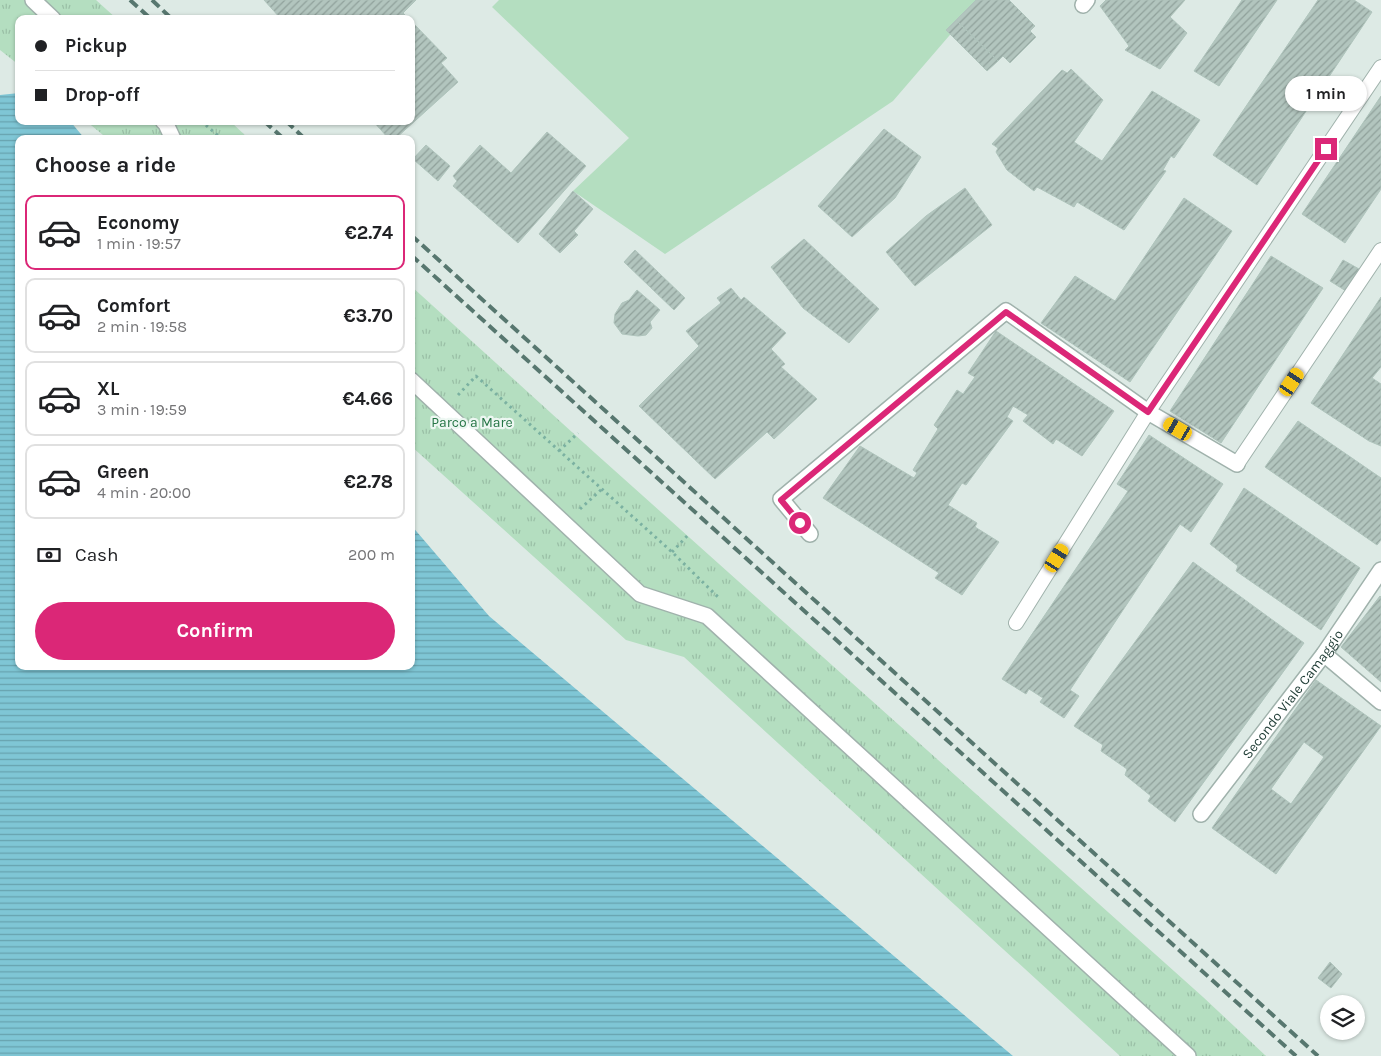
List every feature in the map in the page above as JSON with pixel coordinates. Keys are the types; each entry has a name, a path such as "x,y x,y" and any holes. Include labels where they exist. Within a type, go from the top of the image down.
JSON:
{"street":[{"path":"33,0 49,15"},
{"path":"810,534 781,500 1006,312 1148,412 1237,464"},
{"path":"415,384 640,594 707,616 1188,1056"},
{"name":"Secondo Viale Camaggio","path":"1201,814 1324,654 1381,570"},
{"path":"1324,654 1381,702"}],"lane":[{"path":"1016,623 1148,412 1381,67"},
{"path":"1237,464 1381,250"}],"path":[{"path":"206,125 217,135"},
{"path":"444,410 476,376 672,552 720,599"},
{"path":"559,451 578,433"},
{"path":"564,523 602,489"},
{"path":"672,552 689,534"}],"green space":[{"path":"0,0 96,0 113,15 15,15 15,62 0,50"},
{"path":"499,0 980,0 893,101 665,254 573,191 629,138 492,7"},
{"path":"91,125 234,125 245,135 103,135"},
{"name":"Parco a Mare","path":"415,290 1203,997 1266,1056 1120,1056 684,657 626,640 415,450"}],"water":[{"path":"15,93 15,125 73,125 82,135 15,135 15,670 415,670 415,530 489,616 1013,1056 0,1056 0,95"}],"building":[{"path":"264,0 416,0 403,13 405,15 277,15"},
{"path":"976,0 1009,0 1035,26 1030,31 1036,37 1010,63 1003,56 998,61 956,20"},
{"path":"1106,0 1185,0 1170,17 1187,33 1160,69 1125,50 1129,46 1100,6"},
{"path":"1242,0 1277,0 1219,86 1194,71"},
{"path":"1318,0 1354,0 1372,12 1257,185 1213,155"},
{"path":"956,20 998,61 987,71 946,30"},
{"path":"415,25 447,58 441,63 458,82 415,121"},
{"path":"1071,69 1103,100 1074,142 1102,161 1152,91 1200,120 1174,158 1171,156 1163,170 1166,171 1124,230 1077,202 1074,207 1037,187 1034,191 1007,170 996,152 998,148 992,144 1062,70 1067,73"},
{"path":"1381,96 1381,189 1345,243 1302,214"},
{"path":"377,125 410,125 399,135 385,135"},
{"path":"884,129 921,157 895,198 852,237 818,206"},
{"path":"547,132 586,166 518,243 453,186 457,181 453,176 480,145 511,173"},
{"path":"426,145 450,166 438,181 415,161 415,157"},
{"path":"965,188 992,225 915,286 886,252 926,216"},
{"path":"573,191 593,209 574,231 578,235 560,253 539,234"},
{"path":"1184,198 1232,231 1130,382 1041,323 1075,276 1115,301"},
{"path":"804,239 879,309 849,343 803,308 771,267"},
{"path":"635,250 685,298 674,310 624,262"},
{"path":"1271,256 1323,288 1221,443 1170,411"},
{"path":"1343,260 1359,269 1346,291 1330,281"},
{"path":"731,288 741,300 744,297 786,333 771,349 785,364 781,367 817,399 774,439 767,432 715,479 639,406 699,346 686,331 721,303 717,298"},
{"path":"637,290 660,310 650,322 652,328 646,335 622,334 614,323 615,314 622,303 629,300"},
{"path":"1381,297 1381,367 1372,378 1381,384 1381,446 1369,441 1311,403"},
{"path":"996,331 1114,411 1082,456 1056,439 1053,444 1023,421 1028,415 1013,406 1007,417 1013,421 966,485 962,483 948,505 977,523 975,527 999,542 962,595 935,578 939,573 823,498 860,446 914,478 917,473 913,470 938,429 934,425 957,390 963,394 975,377 968,373"},
{"path":"1298,421 1381,478 1381,540 1377,545 1265,467"},
{"path":"1149,435 1223,484 1191,532 1180,524 1070,690 1079,696 1064,718 1040,702 1043,698 1029,689 1026,694 1002,679 1128,491 1117,484"},
{"path":"1244,488 1360,568 1321,630 1236,571 1238,566 1210,544"},
{"path":"1193,562 1304,643 1175,822 1148,801 1151,796 1125,775 1127,769 1101,751 1103,745 1074,726"},
{"path":"1381,597 1381,682 1341,647"},
{"path":"1316,680 1381,726 1276,874 1212,828","holes":["1304,742 1324,757 1291,804 1271,789"]},
{"path":"1330,962 1342,974 1331,988 1318,978"}],"railway":[{"path":"130,0 147,15"},
{"path":"152,0 168,15"},
{"path":"268,125 280,135"},
{"path":"290,125 301,135"},
{"path":"415,239 1318,1056"},
{"path":"415,259 1296,1056"}],"route":[{"path":"800,523 781,500 1006,312 1148,412 1326,149"}]}
